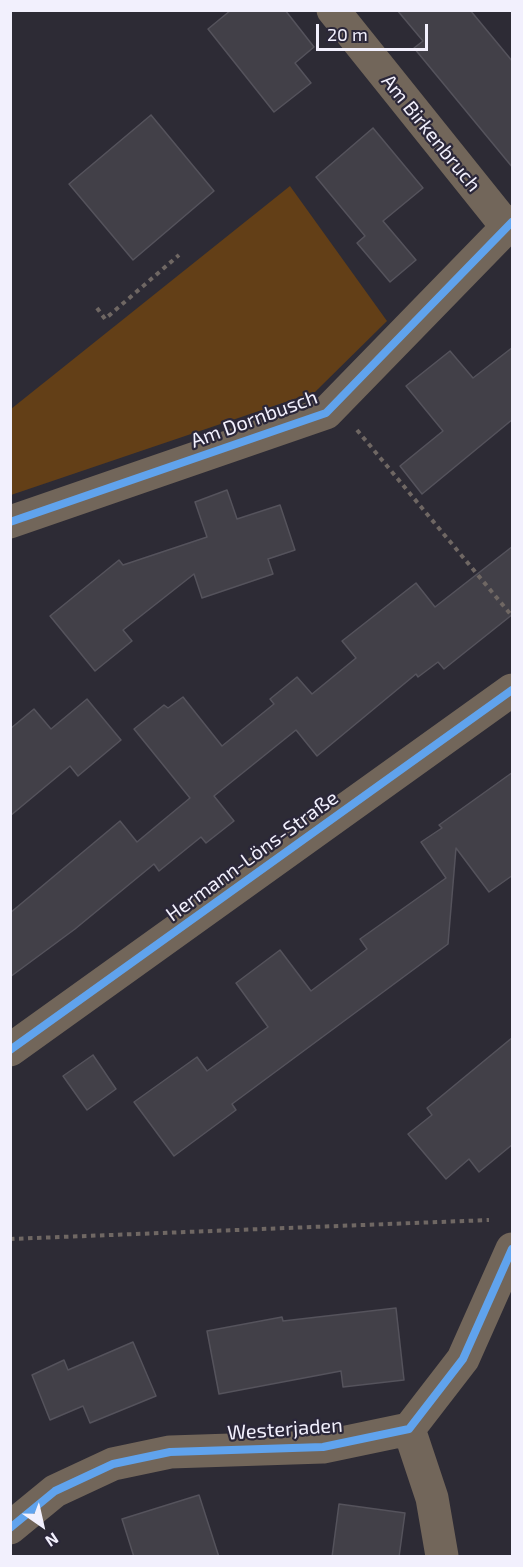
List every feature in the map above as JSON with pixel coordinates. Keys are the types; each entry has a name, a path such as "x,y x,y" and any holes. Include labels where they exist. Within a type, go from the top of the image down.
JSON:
{"street":[{"name":"Am Birkenbruch","path":"333,10 510,224"},
{"name":"Am Dornbusch","path":"10,522 326,414 510,224"},
{"name":"Hermann-Löns-Straße","path":"10,1050 513,690"},
{"path":"442,1557 432,1498 409,1429 463,1359 513,1249"},
{"name":"Westerjaden","path":"10,1528 55,1491 113,1464 170,1452 323,1447 409,1429"}],"path":[{"path":"97,308 105,319 179,255"},
{"path":"335,405 513,616"},
{"path":"10,1239 492,1220"}],"shaded area":[{"path":"290,186 387,321 315,392 11,495 11,409"}],"building":[{"path":"231,10 285,10 314,47 295,63 311,83 274,112 208,29"},
{"path":"397,10 470,10 513,62 513,168 414,48 423,41"},
{"path":"151,115 214,191 133,260 69,184"},
{"path":"373,128 423,188 383,221 416,260 390,282 357,243 365,236 316,177"},
{"path":"513,347 513,419 422,494 400,466 443,431 406,386 450,351 473,378"},
{"path":"227,490 237,519 280,505 295,550 268,559 273,574 202,598 194,574 123,630 132,641 95,671 50,616 119,560 123,565 207,537 195,502"},
{"path":"513,546 513,614 444,669 438,662 418,677 416,674 317,756 296,730 214,796 234,821 206,843 201,837 159,871 154,864 75,929 10,977 10,913 120,821 137,842 190,798 134,729 164,705 168,708 183,697 222,746 274,704 270,699 297,677 312,694 356,658 342,641 416,583 435,607"},
{"path":"87,699 121,740 78,776 70,766 10,816 10,729 34,709 51,729"},
{"path":"513,772 513,875 489,892 456,848 448,944 232,1104 236,1110 174,1156 134,1102 197,1057 207,1071 268,1027 236,983 280,950 311,991 367,949 360,939 446,878 421,842 442,828 439,825"},
{"path":"513,1037 513,1144 479,1172 469,1159 446,1179 408,1134 432,1115 427,1108"},
{"path":"93,1055 116,1089 87,1110 63,1076"},
{"path":"396,1308 404,1380 343,1387 341,1371 219,1394 207,1331 282,1317 283,1321"},
{"path":"133,1342 156,1396 90,1423 83,1406 50,1420 32,1375 64,1360 68,1370"},
{"path":"199,1495 219,1557 134,1557 122,1519"},
{"path":"339,1504 405,1513 399,1557 332,1557"}],"cycle path":[{"path":"10,522 326,413 512,222"},
{"path":"10,1050 512,690"},
{"path":"10,1528 55,1491 113,1464 170,1452 323,1447 409,1429 463,1359 512,1249"}]}
